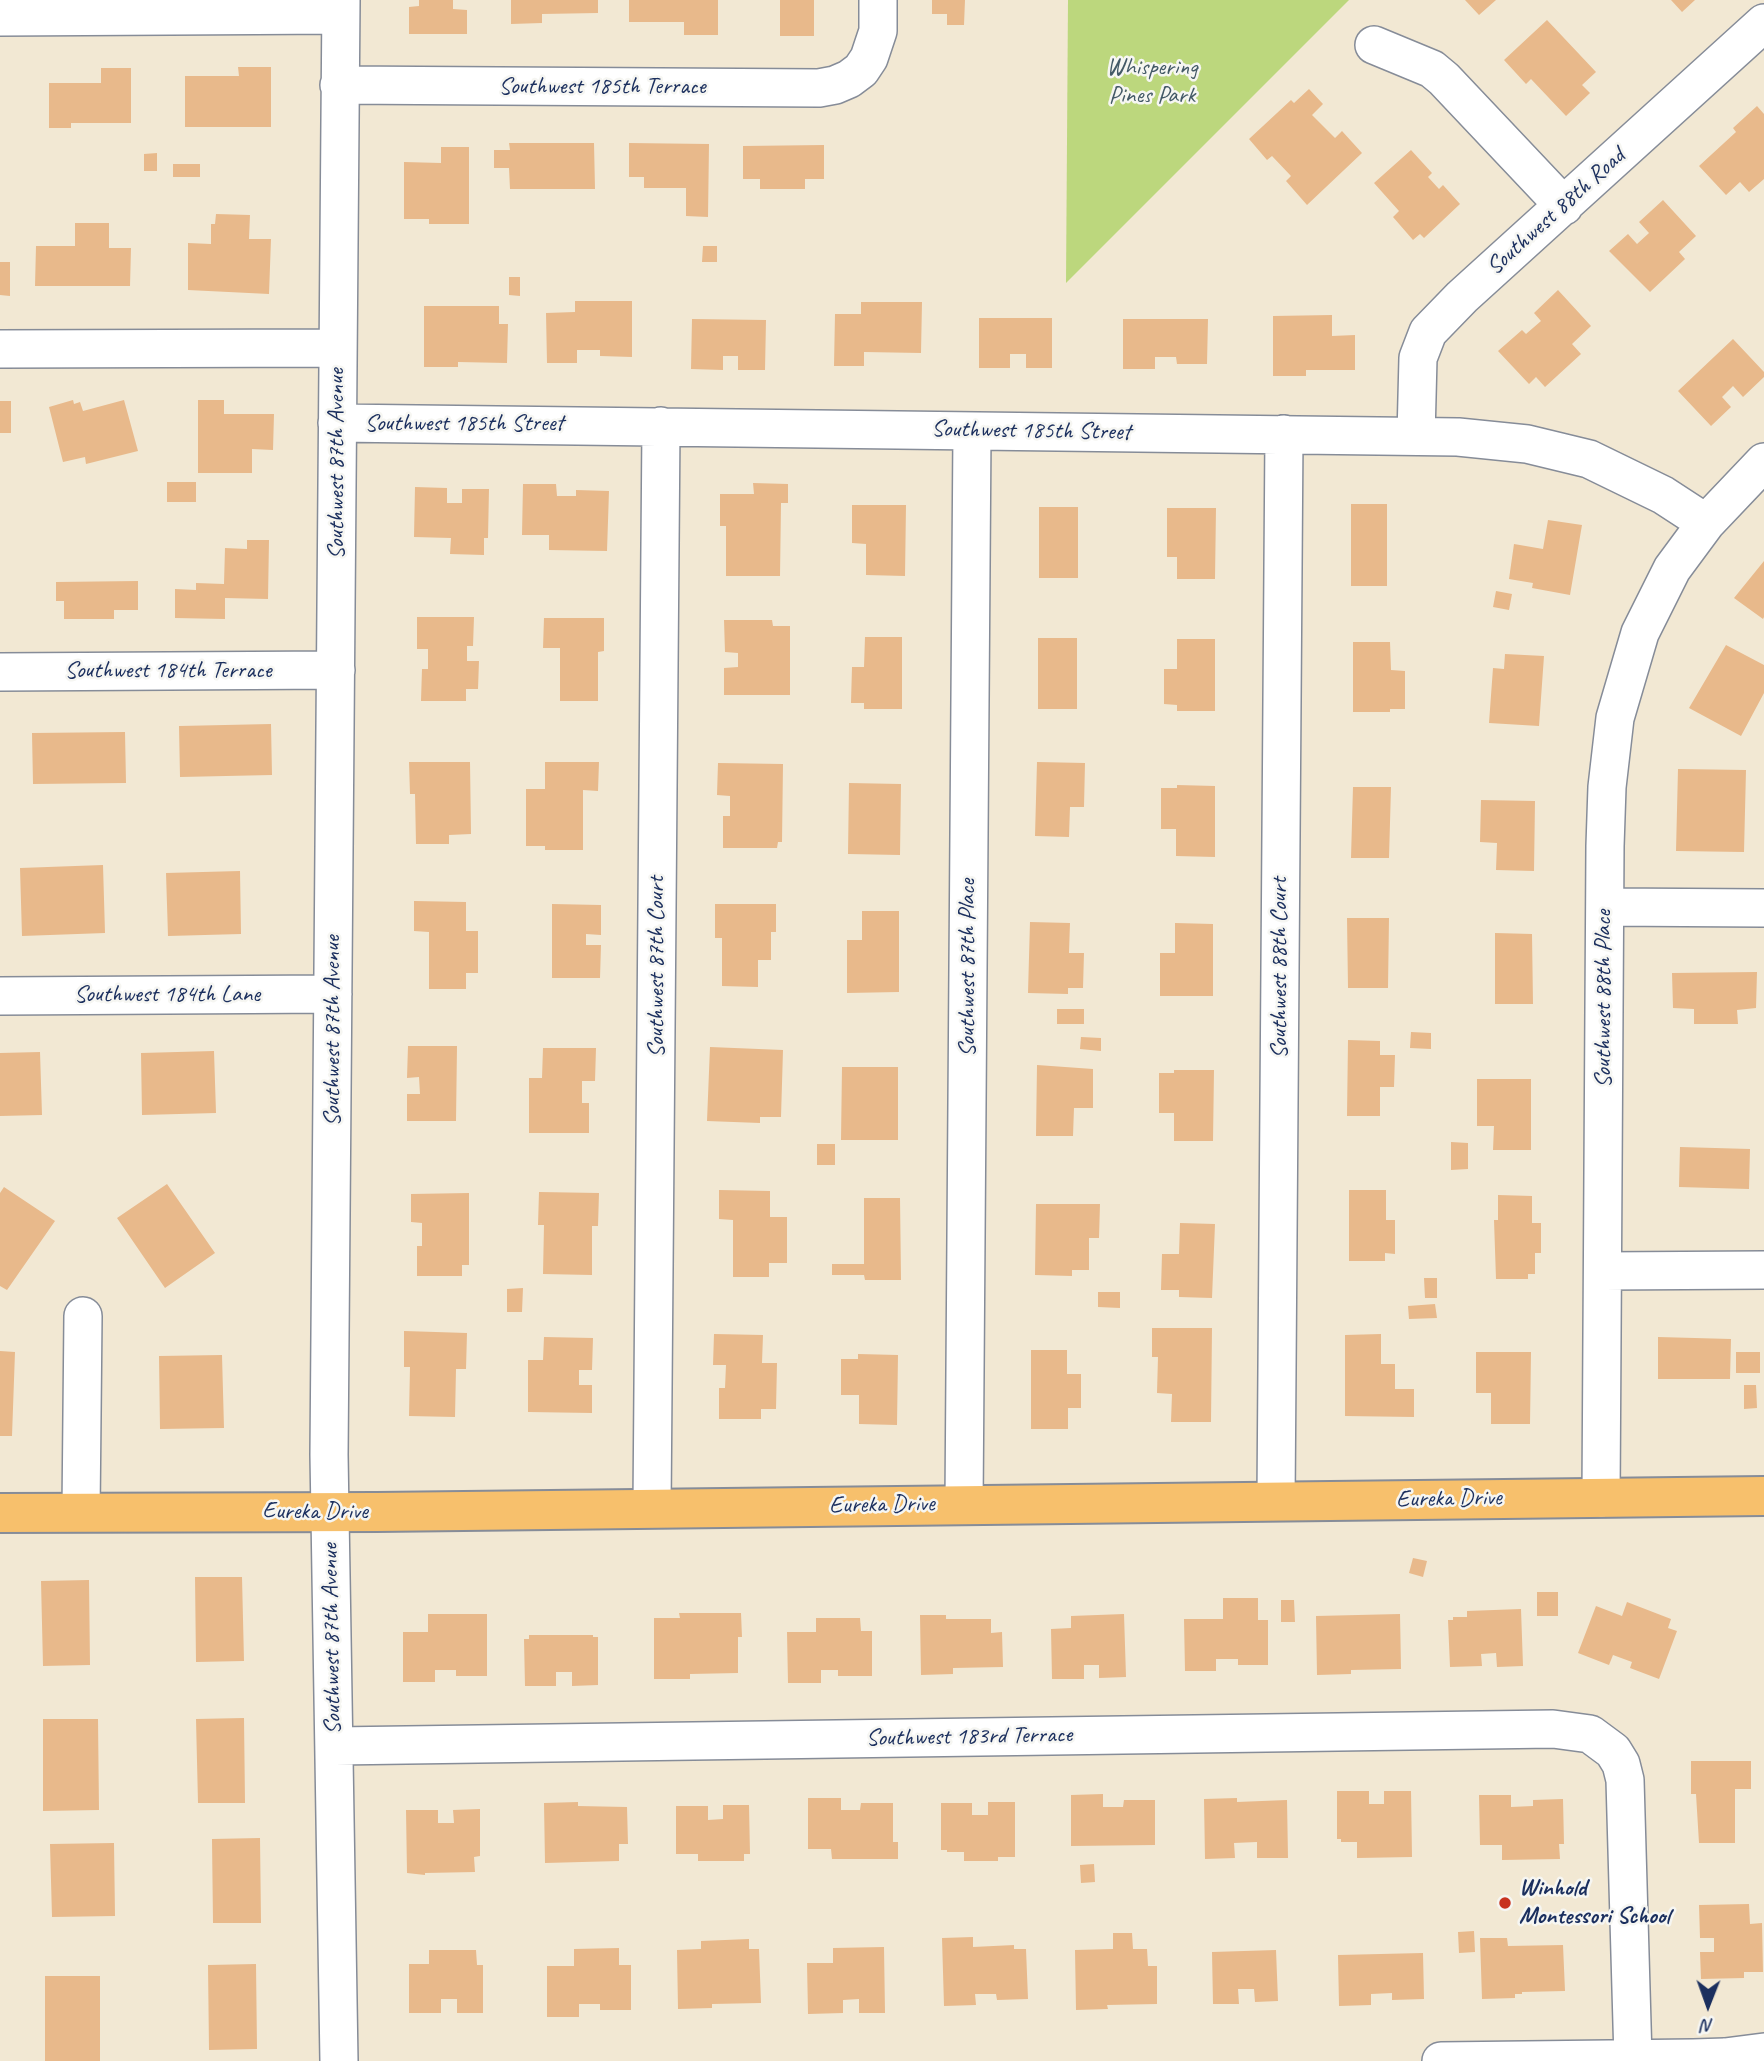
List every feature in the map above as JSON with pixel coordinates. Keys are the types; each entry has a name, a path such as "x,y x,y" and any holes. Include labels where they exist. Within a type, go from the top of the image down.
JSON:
{"main road":[{"name":"Eureka Drive","path":"0,1513 330,1512 1764,1496"}],"street":[{"name":"Southwest 185th Terrace","path":"339,85 819,89 835,85 861,70 875,45 878,0"},
{"path":"0,17 340,8"},
{"name":"Southwest 87th Avenue","path":"339,2061 330,1512 340,8"},
{"name":"Southwest 88th Road","path":"1416,436 1418,358 1428,332 1462,297 1764,23"},
{"path":"1374,45 1432,69 1444,79 1564,206"},
{"path":"0,349 338,348"},
{"name":"Southwest 185th Street","path":"337,423 1458,437 1527,444 1589,460 1664,495 1706,523"},
{"name":"Southwest 87th Court","path":"652,1508 661,426"},
{"name":"Southwest 87th Place","path":"964,1504 972,431"},
{"name":"Southwest 88th Court","path":"1276,1501 1284,434"},
{"name":"Southwest 88th Place","path":"1601,1498 1607,787 1615,718 1640,633 1672,569 1706,523 1764,462"},
{"name":"Southwest 184th Terrace","path":"0,672 336,670"},
{"path":"1605,906 1764,908"},
{"name":"Southwest 184th Lane","path":"0,996 333,994"},
{"path":"1603,1271 1764,1270"},
{"path":"81,1512 83,1316"},
{"name":"Southwest 183rd Terrace","path":"335,1746 1553,1729 1590,1734 1613,1751 1621,1763 1626,1788 1633,2059"},
{"path":"1441,2061 1725,2057 1764,2052"}],"green space":[{"name":"Whispering Pines Park","path":"1068,0 1349,0 1066,283"}],"building":[{"path":"419,0 453,0 453,9 467,10 467,34 409,34 409,7 419,6"},
{"path":"511,0 598,0 598,13 542,14 542,23 511,24"},
{"path":"629,0 718,0 718,35 684,35 684,22 629,22"},
{"path":"780,0 814,0 814,36 780,36"},
{"path":"932,0 965,0 964,25 947,25 947,14 932,14"},
{"path":"1465,0 1496,0 1479,15"},
{"path":"1671,0 1695,0 1682,12"},
{"path":"1547,20 1596,72 1582,85 1590,93 1566,116 1531,79 1526,84 1504,60"},
{"path":"238,67 271,67 271,127 185,127 185,76 239,76"},
{"path":"101,68 131,68 131,123 71,123 71,128 49,128 49,83 101,83"},
{"path":"1309,89 1323,104 1312,115 1335,138 1342,131 1362,153 1307,205 1286,181 1291,176 1272,156 1267,160 1249,139 1291,100 1294,103"},
{"path":"1757,106 1764,114 1764,179 1749,192 1740,182 1726,195 1699,166 1736,132 1733,128"},
{"path":"509,143 594,143 595,189 510,189 509,168 494,168 494,150 510,150"},
{"path":"629,143 709,144 708,217 686,216 686,188 644,188 644,177 629,177"},
{"path":"824,145 824,179 805,179 805,189 760,189 760,179 743,179 743,146"},
{"path":"441,147 469,147 469,224 429,224 429,219 404,219 404,162 441,163"},
{"path":"1411,150 1432,173 1428,177 1439,189 1443,185 1460,204 1424,238 1420,234 1413,240 1393,217 1399,211 1374,183"},
{"path":"157,153 157,171 144,171 144,154"},
{"path":"173,164 200,164 200,177 173,177"},
{"path":"1663,200 1696,236 1679,252 1685,259 1650,292 1609,251 1628,234 1637,244 1649,233 1639,222"},
{"path":"216,214 250,215 249,239 271,239 269,294 188,290 188,243 211,244 211,224 215,224"},
{"path":"75,223 109,223 109,248 131,248 130,286 35,286 36,246 75,246"},
{"path":"703,246 717,246 717,262 702,262"},
{"path":"0,262 10,262 10,296 0,295"},
{"path":"509,277 520,277 520,296 509,295"},
{"path":"1558,290 1591,326 1572,344 1581,354 1545,387 1536,377 1529,384 1498,351 1522,330 1526,334 1541,321 1534,313"},
{"path":"575,301 632,301 632,357 600,356 600,350 577,350 577,363 547,363 546,313 575,312"},
{"path":"861,302 922,302 921,353 864,352 864,366 834,366 835,314 861,314"},
{"path":"424,306 499,306 499,324 508,324 507,363 458,362 458,367 424,367"},
{"path":"1332,315 1332,336 1355,335 1355,370 1306,370 1306,376 1273,376 1273,316"},
{"path":"979,318 1052,318 1052,368 1026,368 1026,354 1010,354 1010,368 979,368"},
{"path":"692,319 766,320 765,370 738,370 738,356 723,356 723,370 691,369"},
{"path":"1123,319 1208,319 1207,364 1177,364 1176,357 1155,357 1155,369 1123,369"},
{"path":"1733,339 1764,372 1764,377 1743,397 1733,386 1722,397 1731,407 1711,426 1678,391"},
{"path":"73,400 74,404 80,402 83,411 124,400 138,451 86,464 85,457 63,462 49,407"},
{"path":"198,400 224,400 224,414 274,414 273,450 252,449 252,473 198,473"},
{"path":"0,401 11,401 11,433 0,433"},
{"path":"167,482 196,482 196,502 167,502"},
{"path":"753,483 788,484 788,503 781,503 780,576 726,576 726,526 720,526 720,494 754,494"},
{"path":"523,484 556,484 557,496 576,496 576,490 609,491 607,551 549,550 549,535 522,535"},
{"path":"415,487 447,488 447,503 462,503 462,489 489,489 488,538 484,538 484,555 450,554 451,538 414,537"},
{"path":"1351,504 1387,504 1387,586 1351,586"},
{"path":"852,505 906,505 905,576 866,575 866,544 852,543"},
{"path":"1039,507 1078,507 1078,578 1039,578"},
{"path":"1167,508 1216,508 1215,579 1177,579 1177,557 1167,557"},
{"path":"1548,520 1582,525 1570,595 1532,588 1533,583 1509,579 1514,544 1543,549"},
{"path":"247,540 269,540 268,599 225,598 225,619 175,618 175,589 196,590 196,583 224,584 225,548 247,549"},
{"path":"1764,561 1764,617 1763,619 1734,598"},
{"path":"138,581 138,610 114,610 114,619 64,619 64,601 56,601 56,582"},
{"path":"1496,591 1512,594 1509,610 1493,607"},
{"path":"417,617 474,617 473,646 467,646 467,661 479,661 478,689 466,689 466,701 421,701 422,669 428,669 428,649 417,649"},
{"path":"544,618 604,618 604,651 598,652 598,701 560,701 560,648 543,648"},
{"path":"724,620 772,620 773,626 790,626 790,695 724,695 724,668 738,667 738,653 725,652"},
{"path":"865,637 902,637 902,709 864,709 864,703 851,703 852,667 864,667"},
{"path":"1038,638 1077,638 1077,709 1038,709"},
{"path":"1177,639 1215,639 1215,711 1177,711 1177,705 1164,704 1164,669 1177,669"},
{"path":"1353,642 1390,642 1391,670 1405,671 1405,709 1390,709 1390,712 1353,712"},
{"path":"1726,645 1764,665 1764,693 1741,736 1689,708"},
{"path":"1505,654 1544,656 1539,726 1489,723 1493,668 1504,669"},
{"path":"271,724 272,775 180,777 179,726"},
{"path":"125,732 126,783 33,784 32,733"},
{"path":"409,762 470,762 471,834 449,835 449,844 416,844 415,794 410,794"},
{"path":"545,762 599,762 598,791 583,790 583,850 545,850 545,846 526,846 526,789 545,789"},
{"path":"1037,762 1085,763 1084,807 1070,807 1069,837 1035,836"},
{"path":"718,763 783,764 782,842 778,842 777,848 723,848 723,816 730,816 730,796 717,795"},
{"path":"1678,769 1746,770 1744,852 1676,851"},
{"path":"849,783 901,784 900,855 848,854"},
{"path":"1177,785 1215,786 1215,857 1176,856 1176,829 1161,829 1161,788 1177,788"},
{"path":"1353,787 1391,787 1389,858 1351,858"},
{"path":"1481,800 1535,801 1534,871 1496,870 1497,843 1480,842"},
{"path":"103,865 105,933 22,936 20,868"},
{"path":"240,871 241,934 168,936 166,873"},
{"path":"414,901 466,902 466,931 478,931 478,973 466,973 466,989 429,989 429,932 414,931"},
{"path":"552,904 601,905 601,935 586,934 586,945 601,945 600,978 552,978"},
{"path":"715,904 776,904 776,932 771,932 771,960 758,960 758,987 722,986 722,938 715,938"},
{"path":"862,911 899,911 899,992 847,993 847,940 862,940"},
{"path":"1347,918 1389,918 1388,988 1348,988"},
{"path":"1030,922 1070,923 1069,953 1084,953 1083,988 1068,988 1068,994 1028,993"},
{"path":"1175,923 1213,924 1213,996 1160,996 1160,953 1175,953"},
{"path":"1495,933 1532,934 1533,1004 1495,1004"},
{"path":"1757,972 1756,1008 1737,1010 1738,1024 1694,1024 1694,1009 1673,1008 1672,973"},
{"path":"1057,1009 1084,1009 1084,1024 1057,1024"},
{"path":"1411,1032 1431,1033 1431,1049 1410,1048"},
{"path":"1081,1037 1101,1038 1101,1051 1080,1049"},
{"path":"1348,1040 1380,1041 1380,1055 1395,1055 1394,1087 1380,1087 1380,1116 1347,1116"},
{"path":"408,1046 457,1046 456,1121 407,1121 407,1094 420,1094 419,1077 407,1078"},
{"path":"710,1047 783,1050 781,1117 760,1117 760,1123 707,1121"},
{"path":"543,1048 596,1048 595,1081 582,1081 582,1103 589,1103 589,1133 529,1133 529,1078 542,1078"},
{"path":"214,1051 216,1113 142,1115 141,1053"},
{"path":"40,1052 42,1115 0,1116 0,1053"},
{"path":"1037,1065 1093,1069 1093,1108 1074,1108 1073,1136 1036,1136"},
{"path":"842,1067 898,1067 898,1140 841,1140"},
{"path":"1174,1070 1214,1070 1213,1141 1174,1141 1174,1113 1159,1113 1159,1073 1174,1073"},
{"path":"1477,1079 1531,1079 1531,1150 1493,1150 1494,1126 1477,1126"},
{"path":"1451,1142 1468,1143 1468,1169 1451,1170"},
{"path":"817,1144 835,1144 835,1165 817,1165"},
{"path":"1680,1147 1750,1149 1749,1189 1679,1187"},
{"path":"167,1184 215,1253 165,1288 117,1218"},
{"path":"4,1187 55,1221 7,1290 0,1286 0,1193"},
{"path":"719,1190 770,1191 770,1217 787,1217 787,1263 769,1263 769,1277 733,1277 733,1220 719,1219"},
{"path":"1349,1190 1386,1190 1386,1220 1395,1220 1395,1254 1385,1253 1385,1261 1349,1261"},
{"path":"539,1192 599,1193 598,1226 592,1226 592,1275 543,1274 544,1225 538,1225"},
{"path":"469,1193 469,1265 462,1265 462,1276 417,1276 417,1246 422,1246 422,1223 411,1222 411,1194"},
{"path":"1498,1195 1532,1196 1532,1223 1541,1223 1541,1253 1535,1253 1535,1274 1528,1274 1528,1279 1496,1279 1494,1220 1498,1220"},
{"path":"864,1198 900,1198 901,1280 865,1280 864,1275 832,1275 832,1264 864,1264"},
{"path":"1036,1204 1100,1204 1099,1238 1089,1238 1089,1270 1072,1270 1072,1276 1035,1275"},
{"path":"1180,1223 1215,1224 1212,1298 1179,1297 1179,1290 1161,1290 1162,1254 1179,1254"},
{"path":"1424,1278 1437,1278 1437,1298 1425,1298"},
{"path":"523,1288 522,1312 507,1312 507,1289"},
{"path":"1098,1292 1120,1292 1120,1308 1098,1307"},
{"path":"1435,1304 1437,1318 1409,1319 1408,1306"},
{"path":"1152,1328 1212,1328 1211,1422 1171,1422 1172,1394 1157,1393 1158,1357 1152,1357"},
{"path":"404,1331 467,1333 466,1369 456,1369 455,1417 409,1416 410,1367 404,1367"},
{"path":"714,1334 763,1335 762,1363 777,1363 776,1409 761,1409 761,1419 719,1419 719,1388 725,1388 726,1365 713,1365"},
{"path":"1381,1334 1381,1364 1395,1364 1395,1389 1414,1389 1414,1417 1345,1416 1345,1335"},
{"path":"544,1337 593,1338 592,1370 579,1370 579,1385 592,1385 592,1413 528,1412 528,1360 543,1360"},
{"path":"1658,1337 1731,1339 1730,1379 1658,1379"},
{"path":"1031,1350 1067,1350 1067,1374 1081,1374 1081,1408 1068,1408 1068,1429 1031,1429"},
{"path":"0,1351 15,1352 12,1436 0,1436"},
{"path":"1476,1352 1531,1352 1530,1424 1491,1424 1491,1393 1476,1393"},
{"path":"1736,1352 1760,1352 1760,1373 1736,1373"},
{"path":"858,1354 898,1355 897,1425 859,1424 859,1395 841,1395 841,1359 858,1359"},
{"path":"222,1355 224,1428 160,1429 159,1356"},
{"path":"1744,1385 1756,1385 1757,1408 1744,1409"},
{"path":"1413,1558 1427,1561 1423,1577 1409,1573"},
{"path":"195,1577 242,1577 244,1661 196,1662"},
{"path":"89,1580 90,1665 43,1666 41,1581"},
{"path":"1537,1592 1558,1592 1558,1616 1537,1616"},
{"path":"1223,1598 1258,1598 1258,1620 1268,1620 1268,1665 1238,1665 1238,1659 1216,1659 1216,1671 1185,1671 1184,1619 1223,1619"},
{"path":"1281,1600 1294,1600 1295,1622 1281,1622"},
{"path":"1627,1602 1671,1619 1668,1628 1677,1631 1659,1679 1630,1668 1632,1662 1613,1655 1609,1665 1578,1653 1596,1606 1622,1616"},
{"path":"1521,1609 1523,1666 1497,1667 1496,1653 1481,1654 1482,1666 1450,1667 1448,1620 1453,1620 1453,1617 1467,1617 1467,1611"},
{"path":"679,1613 741,1613 742,1637 738,1637 738,1673 690,1674 690,1679 654,1679 654,1618 680,1618"},
{"path":"428,1614 487,1614 487,1676 456,1676 456,1670 435,1670 435,1682 403,1682 403,1632 428,1632"},
{"path":"1124,1614 1126,1677 1099,1678 1099,1665 1084,1665 1084,1679 1052,1679 1051,1629 1071,1628 1071,1616"},
{"path":"1400,1614 1401,1669 1351,1670 1351,1674 1317,1675 1316,1616"},
{"path":"920,1615 946,1615 946,1619 991,1619 991,1633 1002,1632 1003,1667 953,1668 953,1674 921,1675"},
{"path":"816,1618 860,1618 861,1631 872,1631 872,1676 838,1676 838,1670 821,1670 821,1683 788,1683 787,1632 816,1632"},
{"path":"529,1635 598,1637 598,1685 572,1686 572,1672 556,1672 556,1686 525,1686 524,1639 529,1639"},
{"path":"244,1718 245,1803 198,1803 196,1719"},
{"path":"43,1719 98,1719 99,1810 43,1811"},
{"path":"1691,1761 1751,1761 1751,1789 1735,1789 1735,1843 1699,1843 1696,1794 1691,1794"},
{"path":"1337,1791 1369,1791 1369,1804 1384,1804 1384,1791 1411,1791 1412,1857 1357,1858 1357,1842 1341,1842 1341,1839 1337,1839"},
{"path":"1103,1794 1103,1807 1123,1807 1124,1800 1155,1800 1155,1845 1071,1846 1071,1795"},
{"path":"1479,1795 1511,1795 1511,1807 1533,1806 1533,1800 1563,1799 1564,1844 1559,1844 1560,1859 1502,1860 1502,1845 1480,1845"},
{"path":"808,1798 841,1798 841,1810 860,1810 861,1803 893,1803 893,1842 898,1842 898,1859 832,1859 831,1849 808,1849"},
{"path":"1237,1798 1237,1802 1287,1800 1288,1858 1257,1858 1257,1842 1234,1843 1235,1858 1205,1859 1204,1799"},
{"path":"578,1802 578,1806 627,1807 628,1844 619,1844 619,1861 545,1863 544,1803"},
{"path":"988,1802 1015,1802 1015,1857 998,1857 998,1861 964,1861 964,1852 941,1850 941,1803 972,1803 972,1815 988,1815"},
{"path":"723,1805 749,1805 750,1854 744,1854 744,1861 698,1861 698,1854 676,1854 676,1806 708,1806 708,1820 723,1819"},
{"path":"480,1809 480,1856 474,1857 475,1872 425,1875 407,1873 406,1810 438,1810 438,1823 454,1823 453,1810"},
{"path":"260,1838 261,1923 213,1923 212,1839"},
{"path":"114,1843 115,1916 52,1917 50,1844"},
{"path":"1094,1864 1095,1882 1081,1883 1080,1865"},
{"path":"1749,1904 1750,1924 1762,1923 1763,1972 1744,1972 1744,1978 1701,1979 1700,1952 1714,1952 1714,1938 1700,1938 1699,1905"},
{"path":"1474,1931 1475,1952 1459,1953 1458,1932"},
{"path":"1113,1933 1132,1933 1133,1949 1147,1949 1148,1966 1157,1966 1157,2004 1107,2005 1108,2009 1076,2010 1075,1950 1113,1949"},
{"path":"973,1937 973,1947 1014,1945 1014,1949 1026,1949 1028,1999 997,2000 996,1994 975,1994 976,2005 944,2006 942,1938"},
{"path":"1480,1938 1507,1938 1508,1946 1563,1945 1565,1991 1522,1992 1515,1994 1515,1998 1482,1999"},
{"path":"749,1939 749,1949 759,1949 761,2003 712,2004 712,2008 678,2009 677,1950 701,1949 701,1941"},
{"path":"884,1947 885,2013 859,2013 859,1999 843,2000 843,2013 808,2014 807,1963 833,1963 833,1948"},
{"path":"619,1948 619,1965 631,1965 631,2010 600,2010 600,2004 579,2004 579,2017 547,2017 547,1966 574,1966 574,1949"},
{"path":"429,1950 476,1950 477,1965 483,1965 483,2013 457,2013 457,1999 441,1999 441,2013 409,2013 409,1964 429,1964"},
{"path":"1276,1950 1278,2001 1255,2002 1254,1989 1238,1989 1239,2004 1213,2004 1212,1952"},
{"path":"1423,1953 1424,1999 1392,2000 1392,1993 1371,1994 1371,2005 1339,2006 1338,1955"},
{"path":"256,1964 257,2049 209,2050 208,1965"},
{"path":"45,1976 100,1976 100,2061 45,2061"}],"place":[{"name":"Winhold Montessori School","path":"1505,1903"}]}
